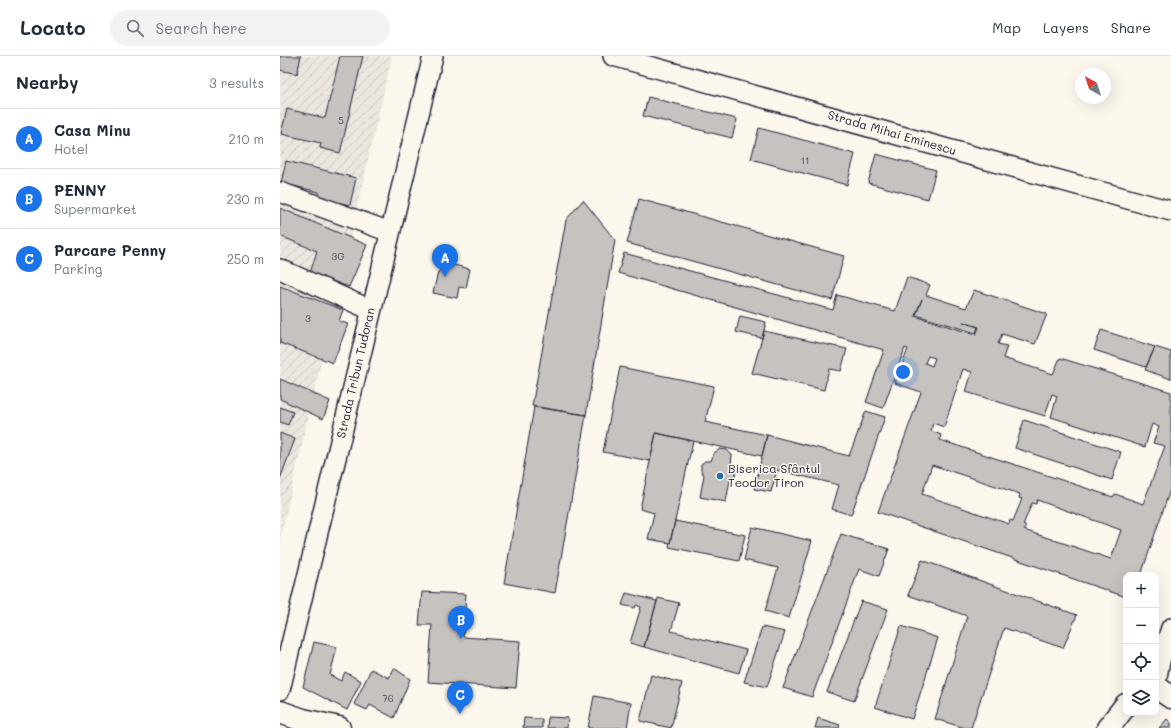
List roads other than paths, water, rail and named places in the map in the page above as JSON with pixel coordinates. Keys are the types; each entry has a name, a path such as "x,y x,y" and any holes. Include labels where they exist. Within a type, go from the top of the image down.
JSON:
{"main road":[{"path":"1159,689 1171,697"},
{"path":"1108,728 1123,709"},
{"path":"280,712 310,724 339,728"}],"street":[{"name":"Strada Tribun Tudoran","path":"280,690 433,56"},
{"name":"Strada Mihai Eminescu","path":"613,56 1171,211"},
{"path":"280,192 390,232"},
{"path":"280,269 371,310"},
{"path":"1156,680 1160,661 1171,628"}],"place":[{"name":"Casa Minu","path":"445,277"},
{"name":"Biserica Sfântul Teodor Tiron","path":"720,476"},
{"name":"PENNY","path":"461,639"},
{"name":"Parcare Penny","path":"460,714"}]}
